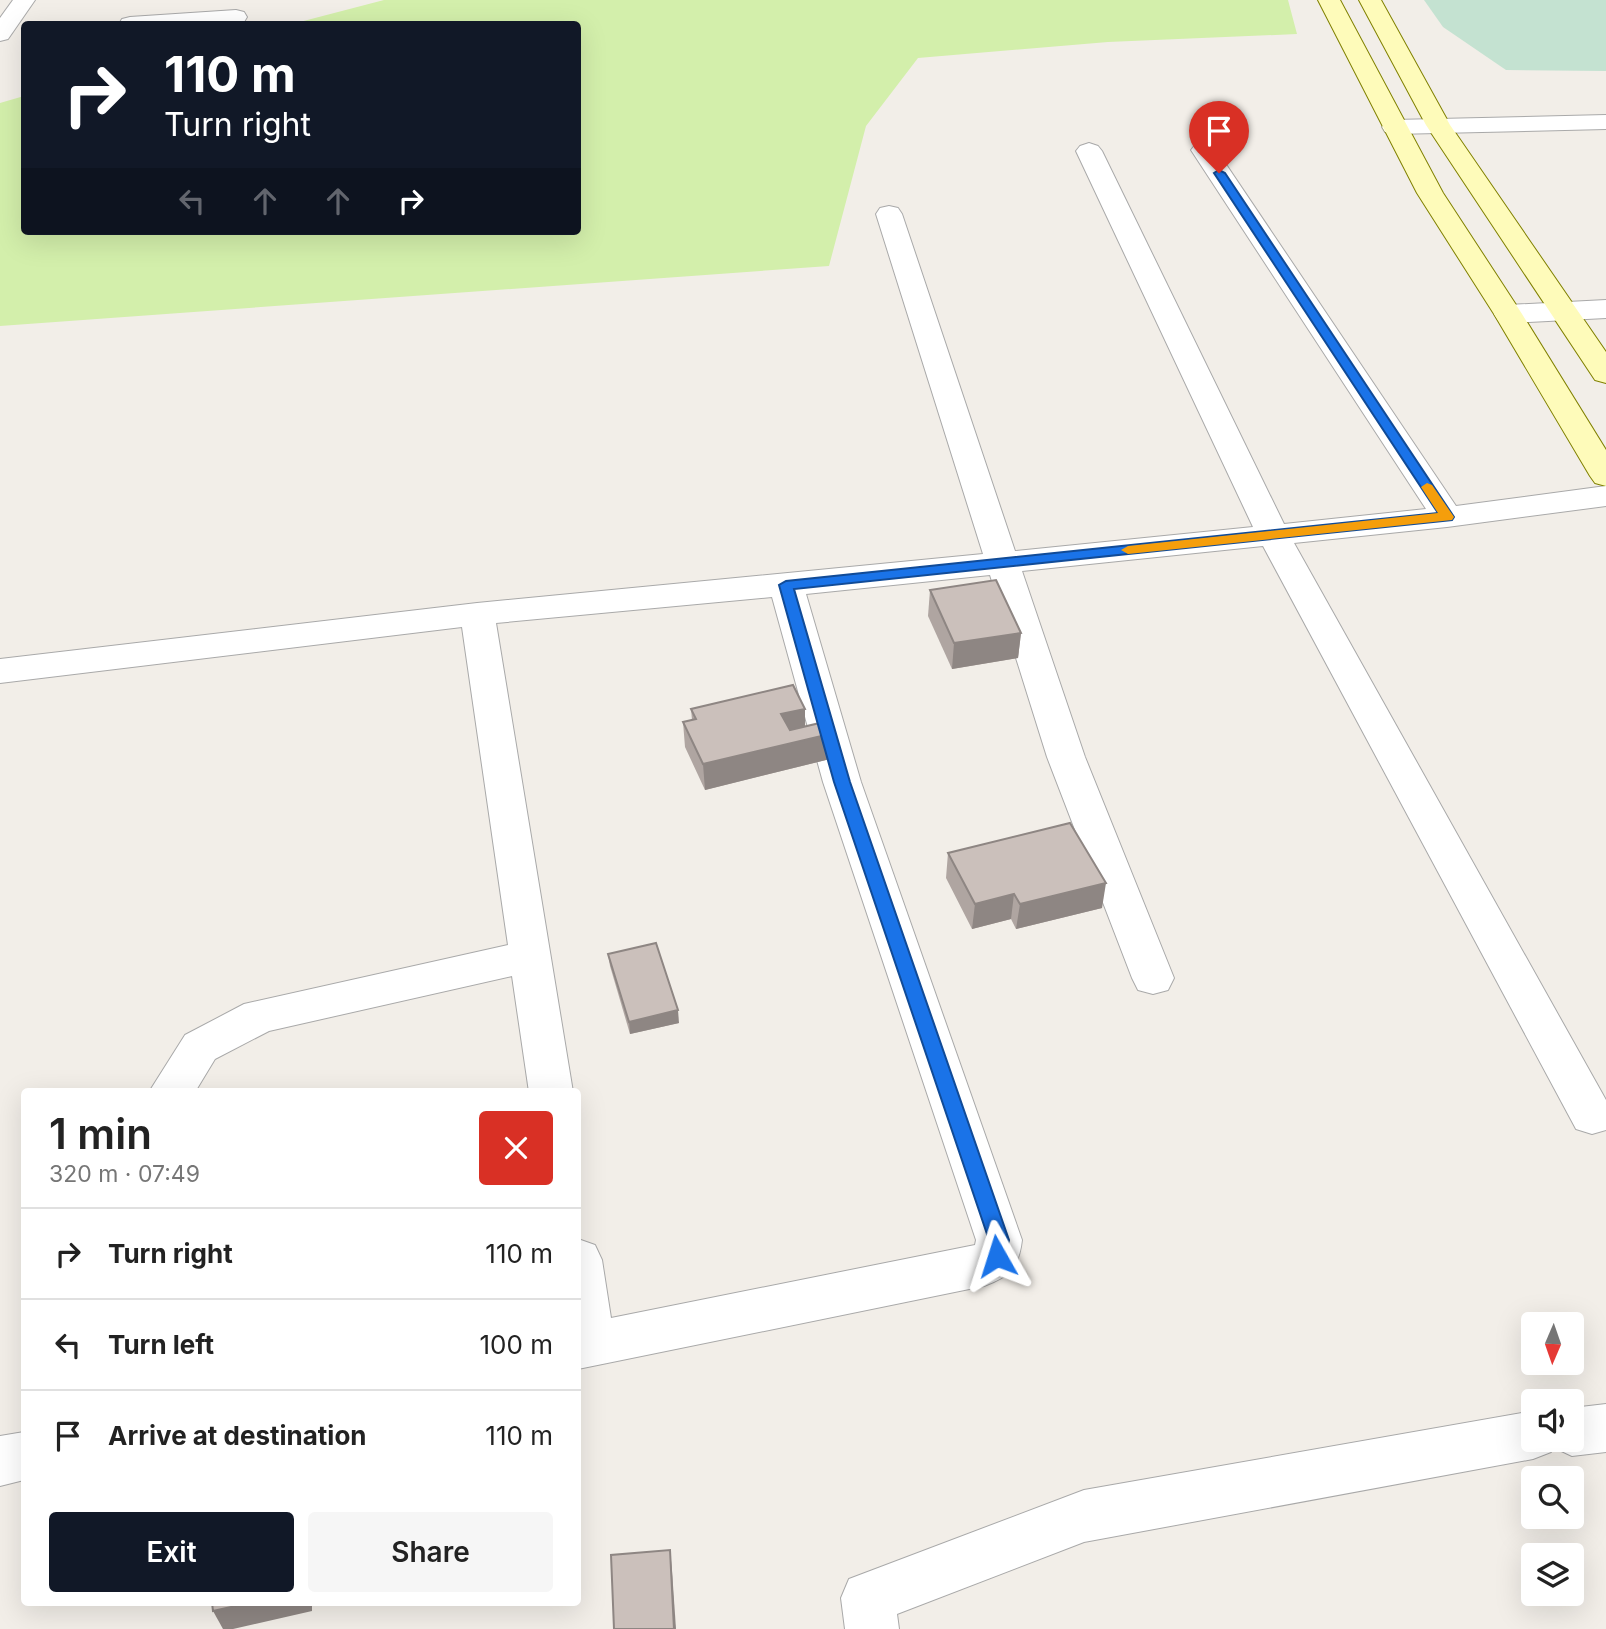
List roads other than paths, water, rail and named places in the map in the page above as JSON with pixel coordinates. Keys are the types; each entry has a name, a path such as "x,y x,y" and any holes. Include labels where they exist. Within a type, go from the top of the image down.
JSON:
{"main road":[{"path":"1329,0 1430,192 1606,476"},
{"path":"1370,0 1438,125 1606,374"}],"street":[{"path":"9,32 14,5"},
{"path":"183,21 236,18"},
{"path":"1394,127 1606,122"},
{"path":"1204,150 1447,517"},
{"path":"1089,151 1273,535 1592,1116"},
{"path":"889,214 1066,757 1153,978"},
{"path":"1508,314 1606,309"},
{"path":"0,671 477,614 1447,517 1606,496"},
{"path":"581,1303 584,1346 984,1265 997,1256 999,1240 842,782 786,585"},
{"path":"477,614 550,1088"},
{"path":"174,1088 200,1047 259,1016 530,956"},
{"path":"1584,1431 1606,1428"},
{"path":"872,1629 868,1598 1084,1516 1521,1438"},
{"path":"0,1461 21,1457"}]}
